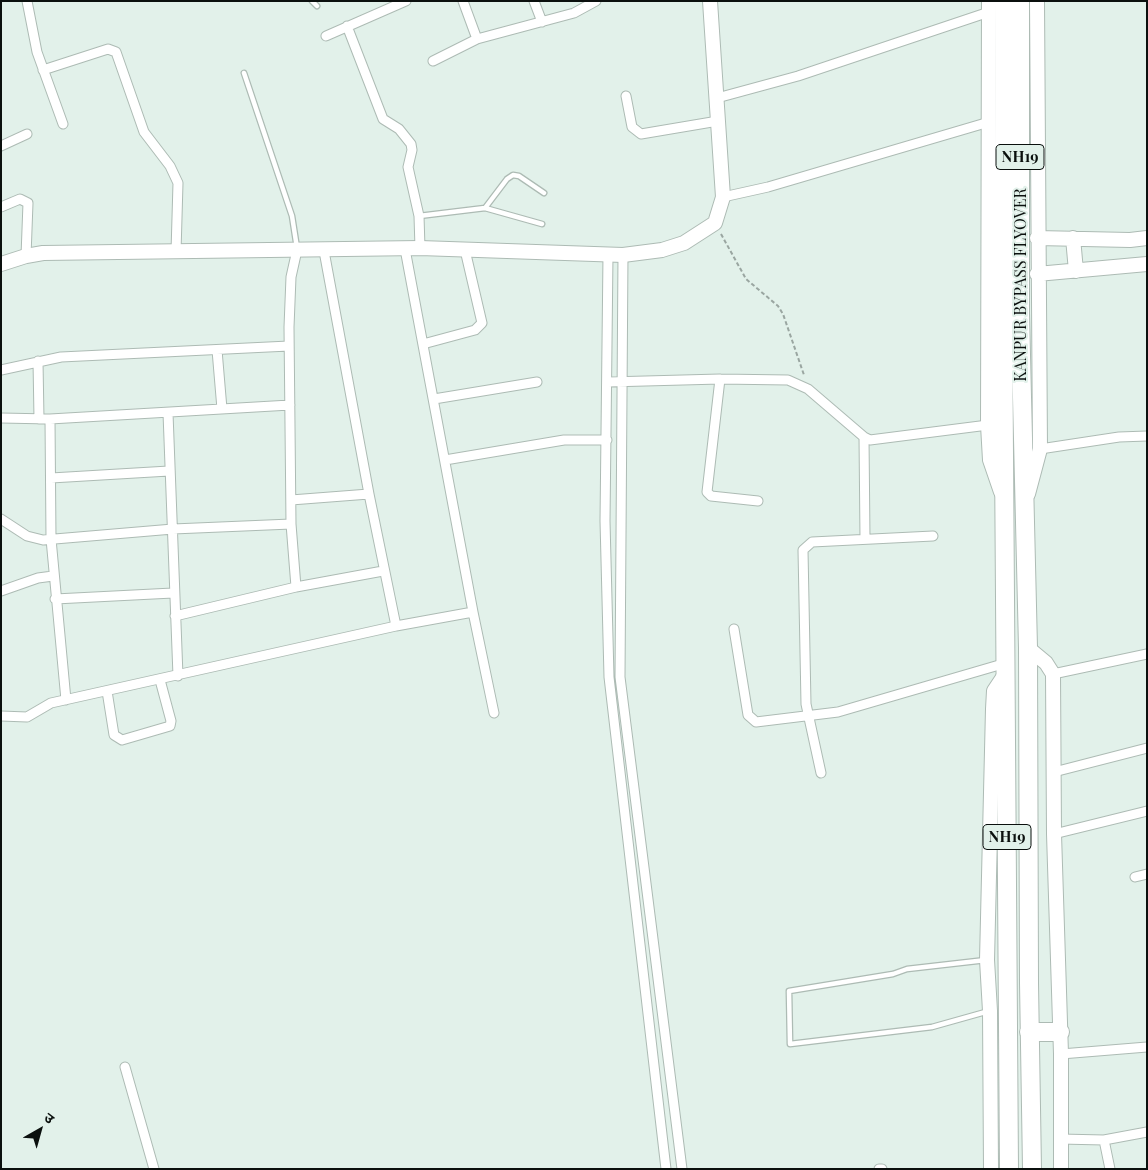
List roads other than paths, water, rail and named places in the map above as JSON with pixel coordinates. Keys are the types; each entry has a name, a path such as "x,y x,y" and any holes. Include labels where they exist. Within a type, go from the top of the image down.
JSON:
{"highway":[{"name":"KANPUR BYPASS FLYOVER","path":"1005,1 1012,312 1024,508"},
{"name":"KANPUR BYPASS FLYOVER","path":"1006,505 1020,1"},
{"name":"NH19","path":"1006,505 1009,1169"},
{"name":"NH19","path":"1024,508 1028,648 1029,983 1032,1169"},
{"path":"1008,981 1029,983"},
{"path":"1030,1032 1060,1032"}],"street":[{"path":"27,1 32,36 63,124"},
{"path":"326,36 406,1"},
{"path":"464,1 477,39"},
{"path":"534,1 542,22"},
{"path":"433,61 477,39 574,13 596,1"},
{"path":"1,264 43,253 324,251 405,248 623,256 662,250 684,243 715,223 723,196 710,1"},
{"path":"1024,508 1040,449 1037,274 1037,1"},
{"path":"717,98 798,76 989,7 988,425 990,460 1006,505"},
{"path":"347,26 383,119 399,129 411,144 412,150 408,167 419,216 420,248"},
{"path":"43,70 108,49 116,52 120,57 144,132 170,166 178,183 176,252"},
{"path":"626,96 632,127 641,134 718,121"},
{"path":"723,196 768,187 988,122"},
{"path":"1,146 27,134"},
{"path":"1,208 20,199 28,204 26,256"},
{"path":"1037,238 1147,238"},
{"path":"1073,238 1076,271"},
{"path":"405,248 473,612 494,713"},
{"path":"296,587 291,500 289,346 291,277 298,250"},
{"path":"423,344 475,330 482,323 465,250"},
{"path":"324,251 383,570 396,626"},
{"path":"608,255 605,521 609,677 666,1169"},
{"path":"623,256 624,381 620,678 682,1169"},
{"path":"1037,274 1147,264"},
{"path":"1,370 61,357 289,346"},
{"path":"217,350 222,410"},
{"path":"38,361 39,418"},
{"path":"608,382 720,379 788,380 808,389 864,437 878,440 988,425"},
{"path":"720,379 707,492 711,496 758,501"},
{"path":"434,399 537,382"},
{"path":"1,418 39,418 50,420 290,405"},
{"path":"168,413 178,676"},
{"path":"50,420 53,576 66,700"},
{"path":"1040,449 1119,437 1147,436"},
{"path":"864,437 865,539"},
{"path":"445,460 557,440 607,440"},
{"path":"51,478 170,471"},
{"path":"291,500 369,494"},
{"path":"1,519 27,536 51,539 173,529 292,524"},
{"path":"821,773 808,718 803,550 812,542 933,536"},
{"path":"175,616 296,587 383,570"},
{"path":"1,591 38,578 53,576"},
{"path":"55,600 174,592"},
{"path":"1,716 27,716 51,703 396,626 473,612"},
{"path":"734,629 751,719 762,722 808,718 838,712 1006,668"},
{"path":"1028,648 1046,663 1053,674 1054,834 1061,1054 1061,1169"},
{"path":"1053,674 1147,654"},
{"path":"991,1169 990,1011 987,960 993,709 994,690 1006,668"},
{"path":"107,691 114,734 122,740 170,726 171,721 160,680"},
{"path":"1054,772 1147,748"},
{"path":"1054,834 1147,812"},
{"path":"1135,877 1147,874"},
{"path":"1061,1054 1147,1046"},
{"path":"125,1067 154,1169"},
{"path":"1060,1139 1104,1140 1147,1132"},
{"path":"1104,1140 1110,1169"}],"lane":[{"path":"312,1 317,6"},
{"path":"244,73 292,216 298,250"},
{"path":"485,208 507,179 513,175 519,176 544,193"},
{"path":"419,216 485,208 542,224"},
{"path":"987,960 907,969 893,974 789,991 790,1044 932,1027 990,1011"}]}
